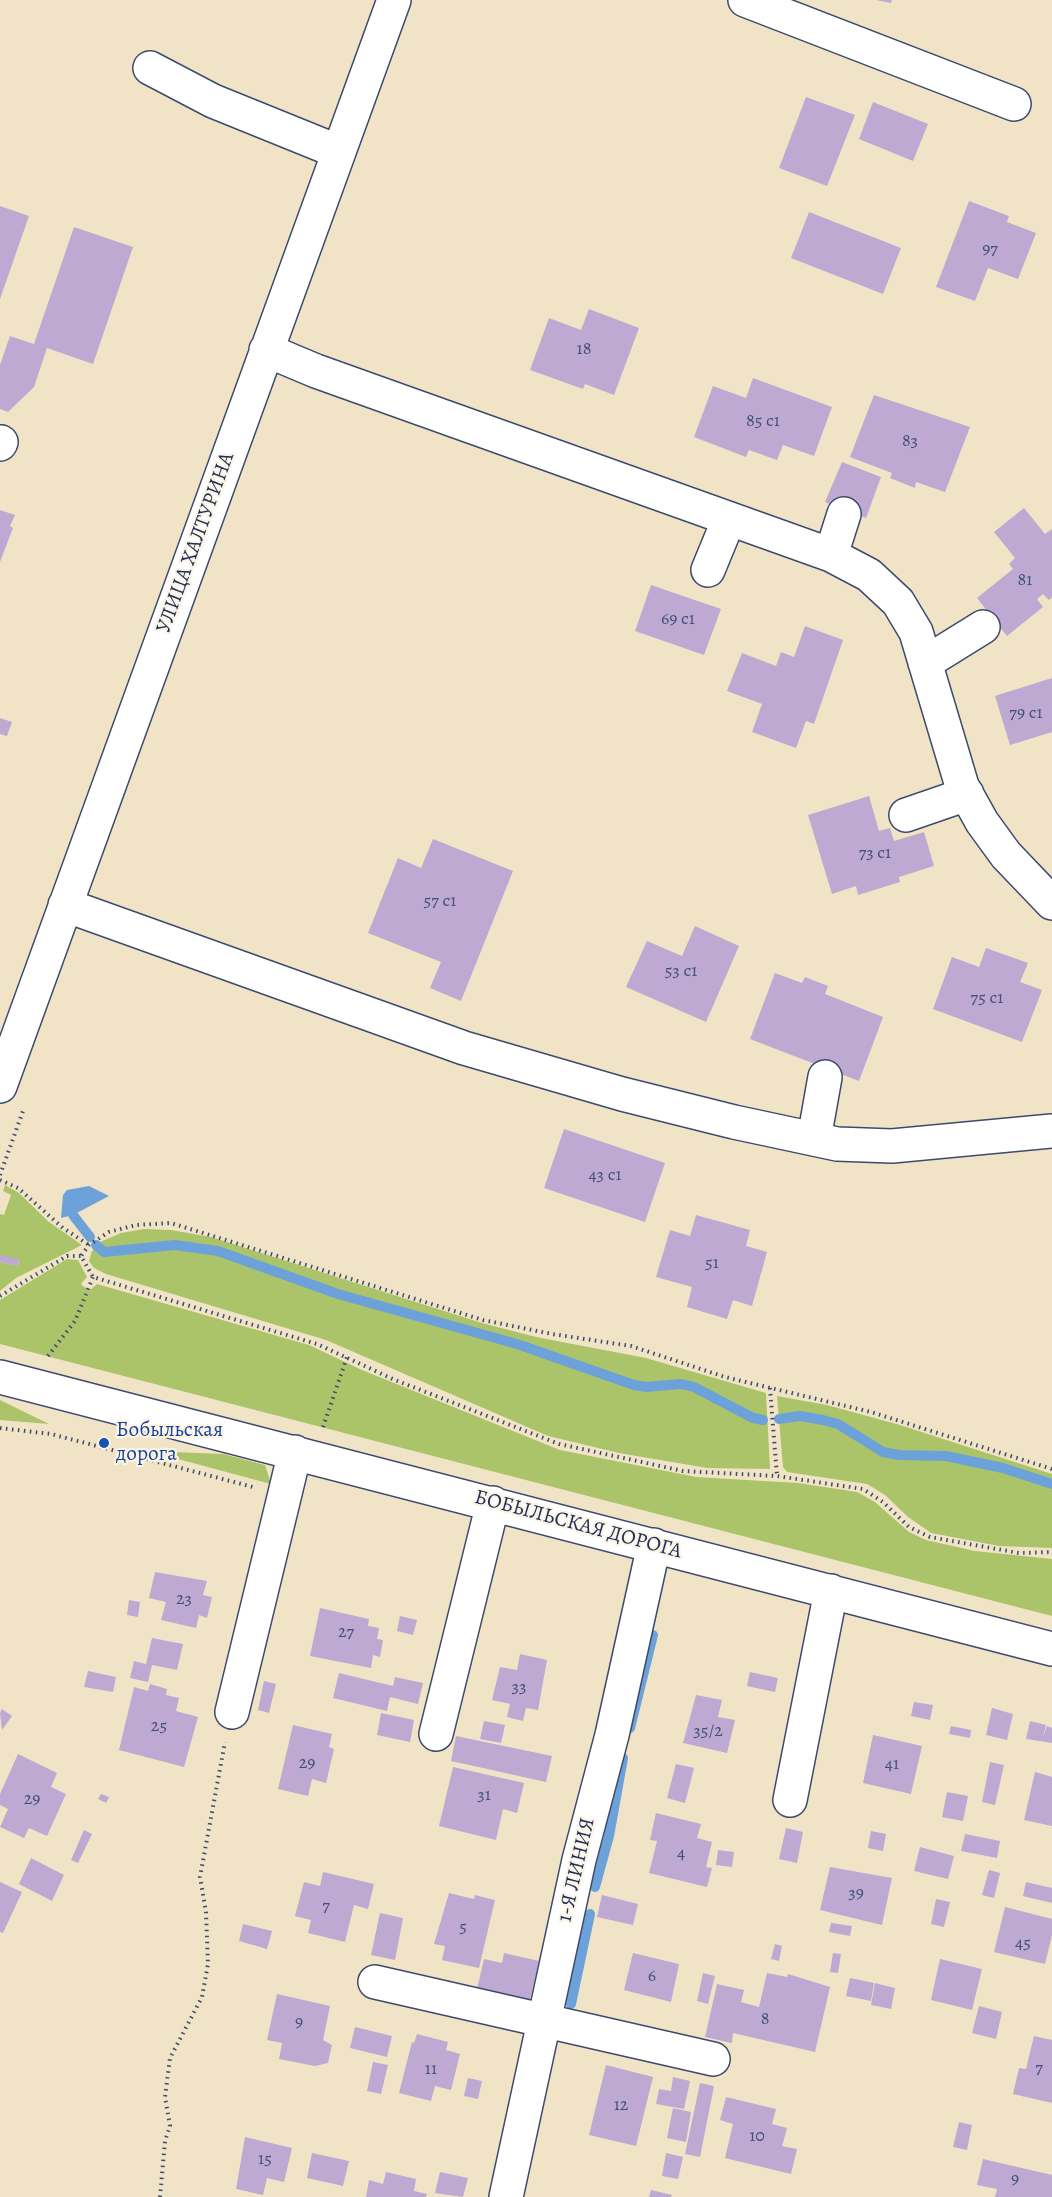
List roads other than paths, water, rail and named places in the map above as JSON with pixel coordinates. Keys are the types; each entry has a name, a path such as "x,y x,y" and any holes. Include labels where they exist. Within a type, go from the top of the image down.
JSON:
{"street":[{"name":"УЛИЦА ХАЛТУРИНА","path":"0,1086 394,0"},
{"path":"745,0 1014,104"},
{"path":"150,68 213,101 339,152"},
{"path":"266,350 322,374 831,555 869,576 898,602 916,632 962,786 1006,855 1052,903"},
{"path":"831,555 844,514"},
{"path":"708,570 729,519"},
{"path":"925,663 983,627"},
{"path":"906,815 967,794"},
{"path":"65,905 464,1048 622,1094 814,1139 837,1144 892,1146 1052,1131"},
{"path":"814,1139 825,1077"},
{"name":"БОБЫЛЬСКАЯ ДОРОГА","path":"0,1377 308,1443 493,1503 1052,1648"},
{"path":"232,1712 308,1443"},
{"path":"436,1734 493,1503"},
{"name":"1-Я ЛИНИЯ","path":"506,2197 543,2020 654,1545"},
{"path":"790,1800 831,1591"},
{"path":"375,1982 713,2059"}],"water":[{"path":"89,1186 109,1196 73,1215 61,1218 63,1195 67,1190"}],"waterway":[{"path":"73,1215 90,1237"},
{"path":"96,1245 104,1252 175,1245 218,1251 338,1294 517,1344 634,1385 646,1387 681,1384 694,1387 753,1418 763,1420"},
{"path":"779,1419 800,1416 823,1420 838,1424 883,1452 899,1455 946,1456 1003,1468 1052,1484"},
{"path":"630,1728 653,1635"},
{"path":"595,1887 609,1836 623,1758"},
{"path":"571,2004 590,1914"}],"place":[{"name":"Бобыльская дорога","path":"104,1443"}]}
